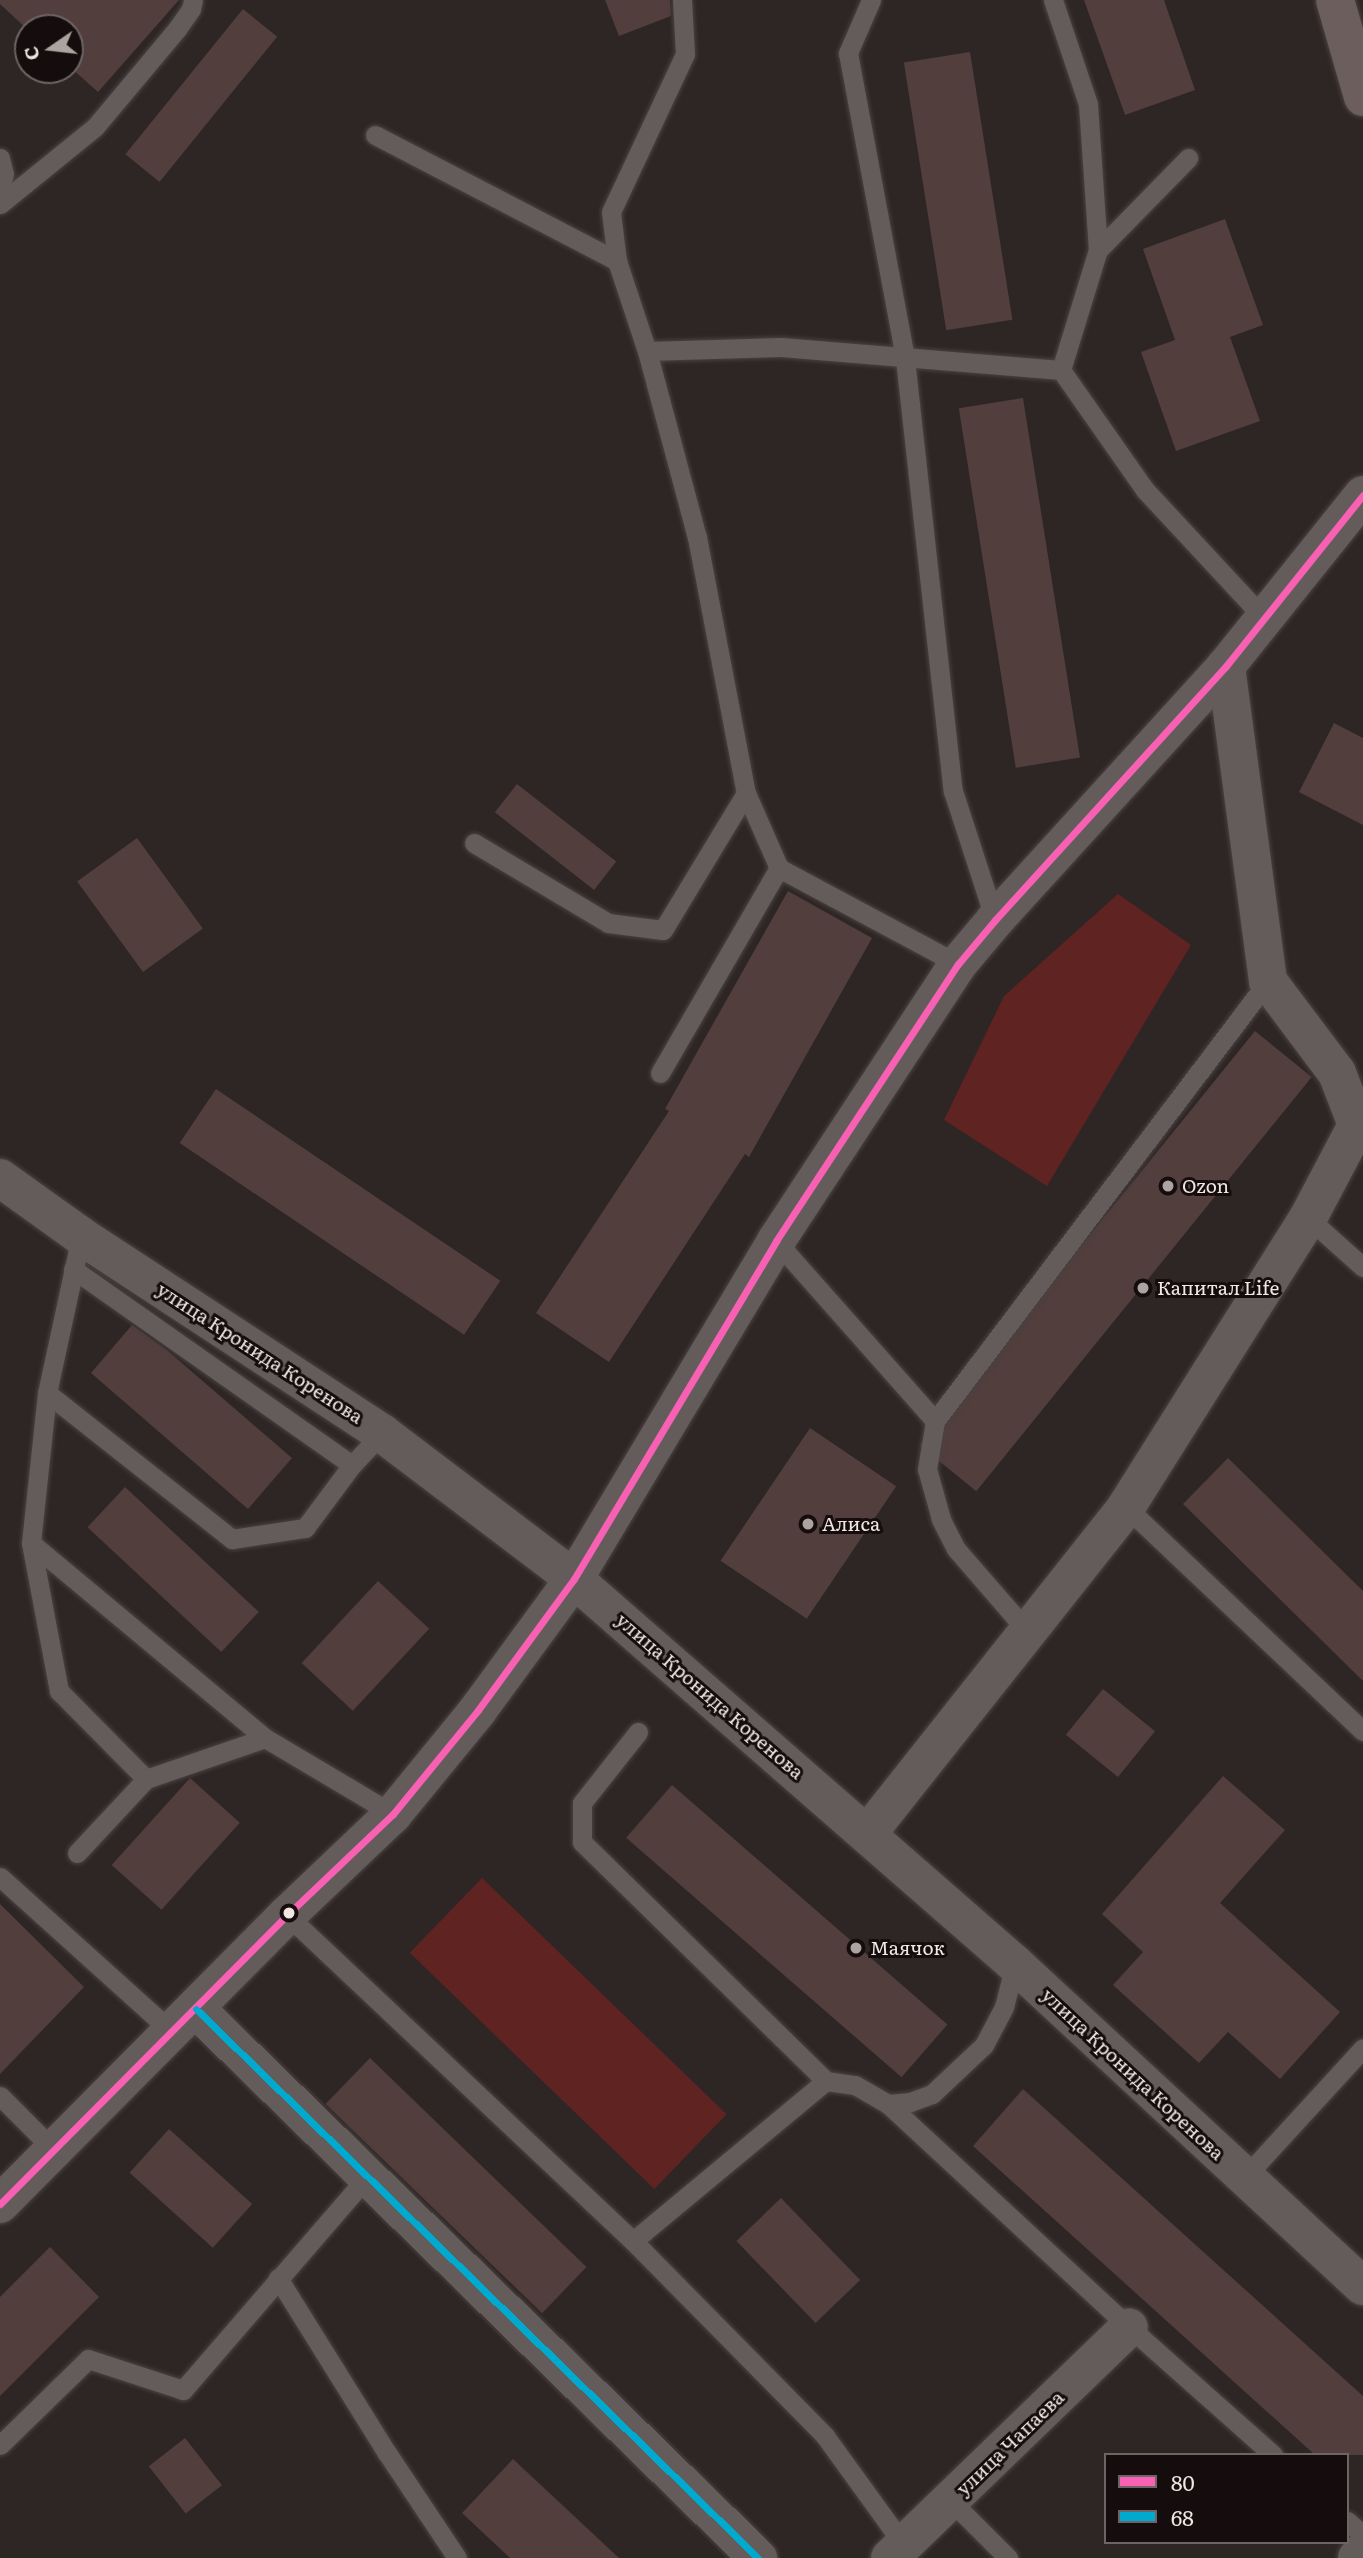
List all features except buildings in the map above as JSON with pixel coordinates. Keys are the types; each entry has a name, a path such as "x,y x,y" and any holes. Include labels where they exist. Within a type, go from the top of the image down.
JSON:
{"main road":[{"path":"1335,0 1363,97"}],"street":[{"path":"0,2204 287,1915 393,1814 478,1710 574,1579 776,1241 958,964 1226,666 1363,495"},
{"path":"869,1833 1126,1507 1308,1218 1360,1124 1337,1073 1268,981 1226,666"},
{"name":"улица Кронида Коренова","path":"0,1178 77,1252 382,1433 574,1579 869,1833 1015,1964 1363,2286"},
{"path":"184,2021 367,2177 758,2558"},
{"name":"улица Чапаева","path":"897,2552 1129,2327"},
{"path":"1357,2558 1363,2551"}],"lane":[{"path":"0,204 95,127 177,29 191,9 192,0"},
{"path":"682,0 685,54 611,212 617,261 647,351 697,537 746,793 779,868 958,964"},
{"path":"871,0 848,54 905,359 953,791 995,920"},
{"path":"1053,0 1088,104 1098,250 1061,370"},
{"path":"375,135 617,261"},
{"path":"0,158 5,174 0,189"},
{"path":"1098,250 1188,158"},
{"path":"647,351 780,347 1061,370"},
{"path":"1061,370 1145,490 1265,619"},
{"path":"474,843 608,923 663,930 746,793"},
{"path":"660,1073 779,868"},
{"path":"1028,1632 956,1549 941,1519 927,1469 935,1421 1268,981"},
{"path":"1308,1218 1363,1267"},
{"path":"776,1241 935,1421"},
{"path":"146,1779 59,1691 31,1543 47,1393 77,1252 352,1465"},
{"path":"47,1393 232,1539 305,1528 352,1465 382,1433"},
{"path":"1126,1507 1363,1731"},
{"path":"31,1543 265,1738 393,1814"},
{"path":"638,1732 582,1803 582,1842 826,2081 855,2085 888,2104 1129,2327 1271,2453"},
{"path":"77,1853 146,1779 265,1738"},
{"path":"0,1877 184,2021"},
{"path":"287,1915 633,2241 825,2436 897,2552"},
{"path":"888,2104 910,2102 932,2094 985,2045 1004,2007 1015,1964"},
{"path":"1244,2178 1363,2048"},
{"path":"633,2241 826,2081"},
{"path":"0,2096 54,2150"},
{"path":"0,2445 88,2359 183,2390 367,2177"},
{"path":"278,2278 387,2453 457,2558"},
{"path":"951,2501 1008,2558"},
{"path":"1349,2523 1363,2535"}],"shaded area":[{"path":"1118,894 1191,945 1047,1186 944,1120 1004,996"},
{"path":"482,1878 727,2114 654,2189 410,1953"}],"transit line":[{"name":"80","path":"0,2204 287,1915 393,1814 478,1710 574,1579 776,1241 958,964 1226,666 1363,495"},
{"name":"68","path":"196,2009 758,2558"}],"place":[{"name":"Ozon","path":"1168,1186"},
{"name":"Капитал Life","path":"1143,1288"},
{"name":"Алиса","path":"808,1524"},
{"name":"Маячок","path":"856,1948"}]}
